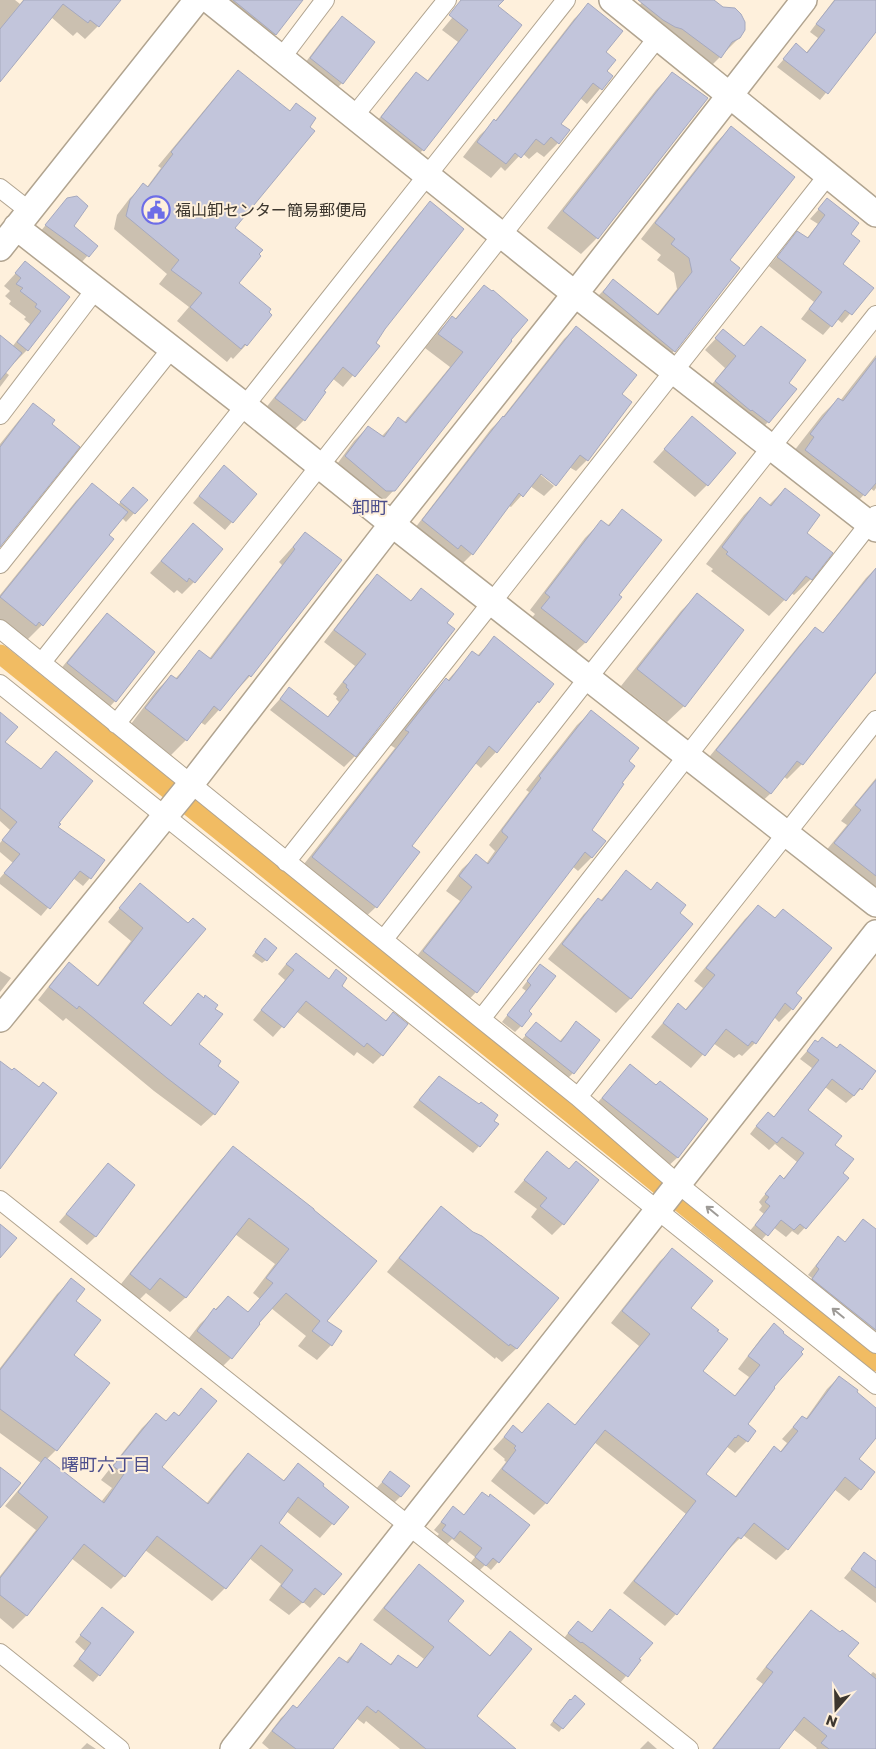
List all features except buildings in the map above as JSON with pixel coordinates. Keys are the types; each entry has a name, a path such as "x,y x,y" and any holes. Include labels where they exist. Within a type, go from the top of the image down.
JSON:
{"street":[{"path":"0,248 197,0"},
{"path":"209,0 575,294 772,448 874,523 687,756 481,1019"},
{"path":"282,57 325,0"},
{"path":"354,116 447,0"},
{"path":"42,662 566,0"},
{"path":"612,0 876,214"},
{"path":"0,1019 178,799 804,0"},
{"path":"116,724 320,464 503,236 658,37"},
{"path":"286,862 828,176"},
{"path":"0,188 22,219 95,290 320,464 392,524 876,904"},
{"path":"0,415 95,290"},
{"path":"384,939 876,315"},
{"path":"0,564 172,348"},
{"path":"0,629 116,724 178,799 669,1197 876,1385"},
{"path":"0,684 178,799 286,862 578,1097 669,1197 876,1344"},
{"path":"578,1097 876,720"},
{"path":"232,1749 410,1526 876,933"},
{"path":"0,1200 689,1749"},
{"path":"0,1654 120,1749"}],"waterway":[{"path":"0,654 876,1362"}],"place":[{"name":"福山卸センター簡易郵便局","path":"156,210"}],"district":[{"name":"卸町","path":"370,507"},
{"name":"曙町六丁目","path":"106,1464"}]}
